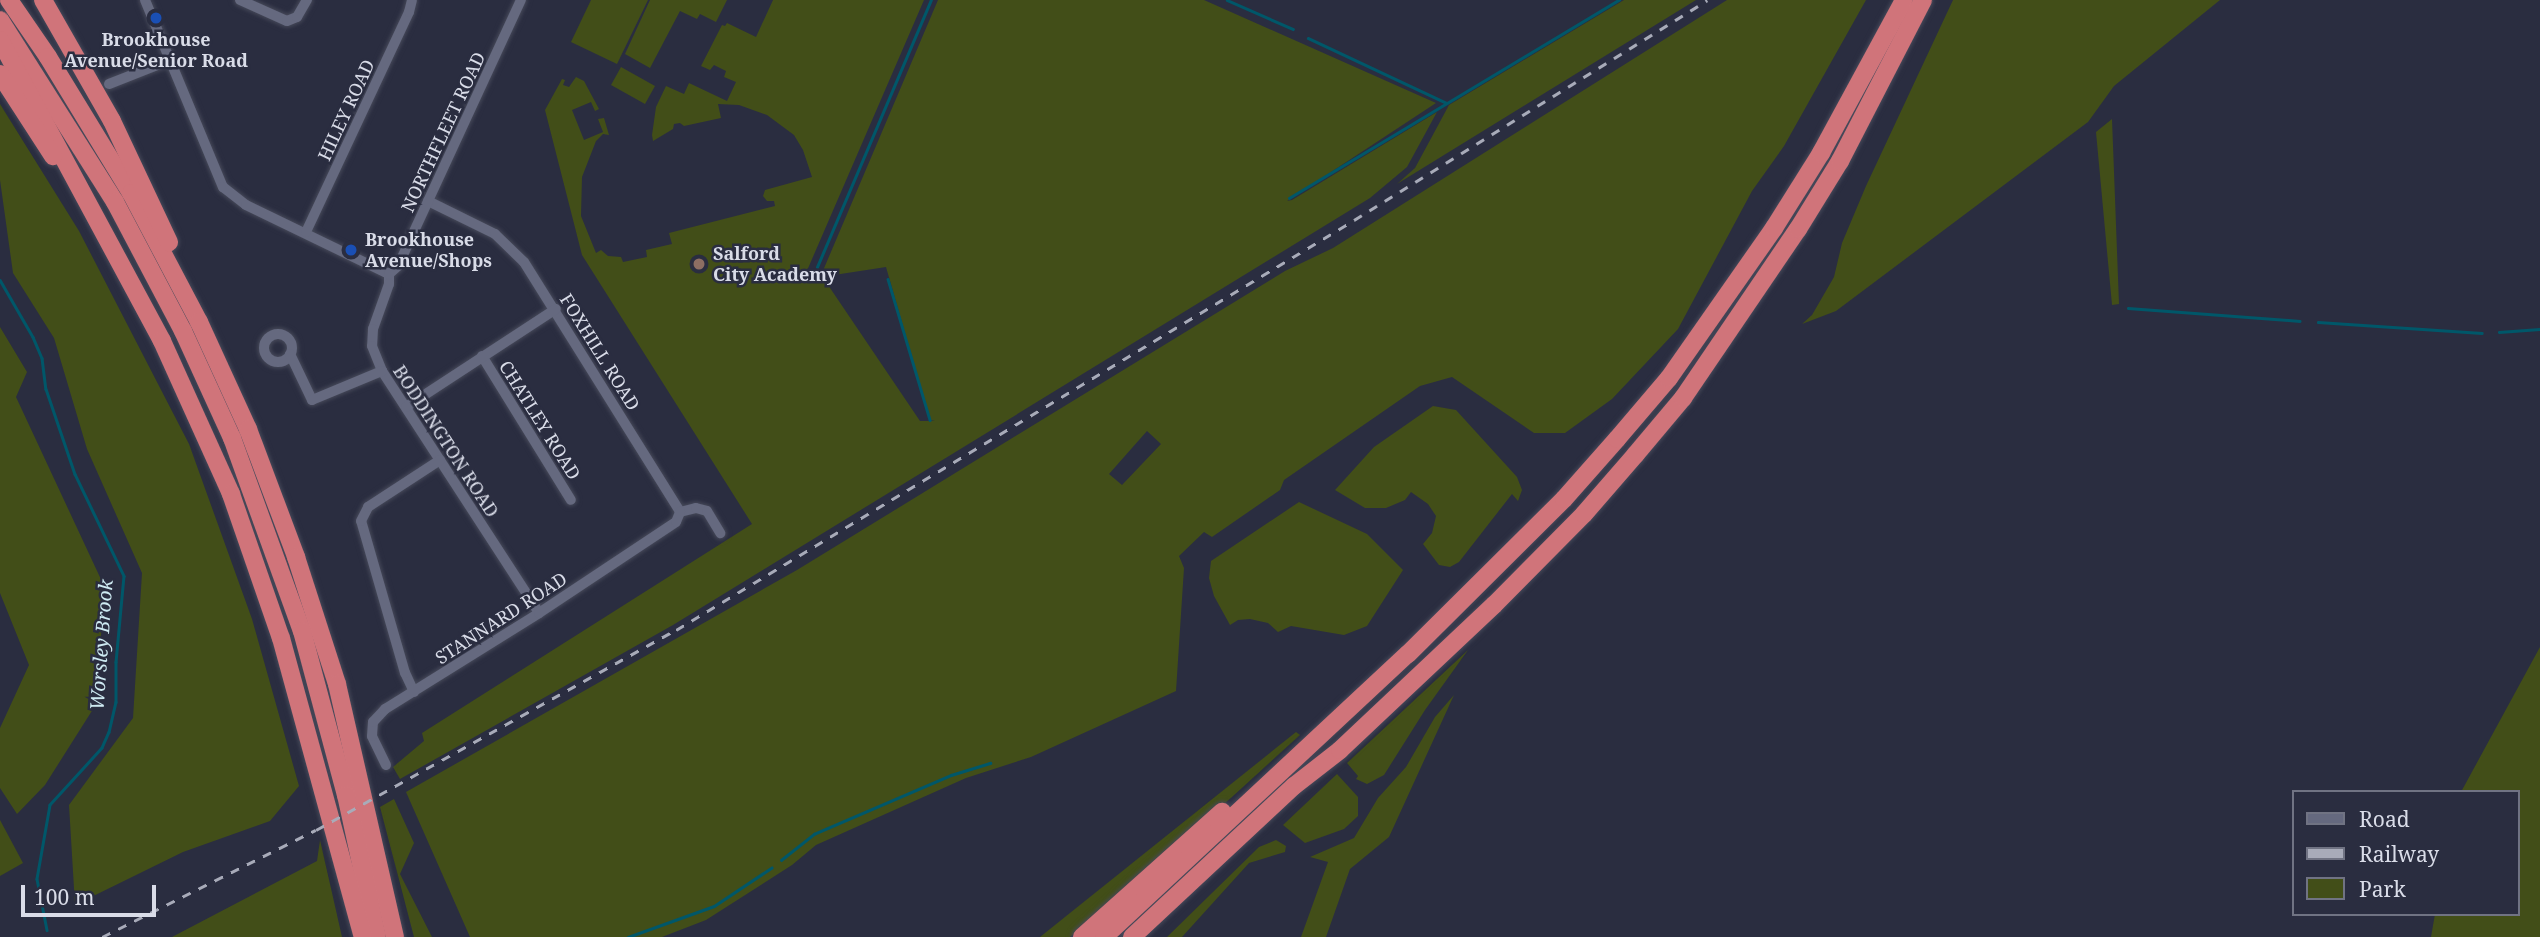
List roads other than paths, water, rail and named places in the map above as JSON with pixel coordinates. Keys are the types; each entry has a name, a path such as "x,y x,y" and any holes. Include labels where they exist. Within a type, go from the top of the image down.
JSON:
{"highway":[{"path":"9,0 101,141 191,305 258,454 319,626 340,697 395,937"},
{"path":"43,0 91,82 145,188 166,233 191,305"},
{"path":"1104,937 1408,654 1564,499 1669,378 1774,228 1821,153 1904,0"},
{"path":"1132,937 1294,786 1340,750 1494,605 1584,514 1683,398 1798,229 1840,161 1923,0"},
{"path":"0,20 115,202 188,342 236,450 302,631 346,795 377,937"},
{"path":"0,40 194,405 231,494 260,571 363,937"},
{"path":"0,74 106,235"},
{"path":"1082,937 1312,731 1370,688"},
{"path":"307,735 352,937"},
{"path":"1150,937 1302,793 1340,750"},
{"path":"387,901 402,937"}],"street":[{"path":"145,0 223,187 246,205 389,274"},
{"path":"240,0 287,21 297,17 307,0"},
{"name":"HILEY ROAD","path":"306,232 410,12 412,0"},
{"name":"NORTHFLEET ROAD","path":"389,274 398,266 521,0"},
{"path":"109,84 170,61"},
{"name":"FOXHILL ROAD","path":"428,201 502,239 524,262 556,309 680,512"},
{"name":"BODDINGTON ROAD","path":"389,274 389,284 373,328 372,346 382,371 539,614"},
{"path":"406,407 556,309"},
{"path":"290,354 312,401 382,371"},
{"name":"CHATLEY ROAD","path":"482,356 571,500"},
{"path":"414,692 405,673 361,522 368,507 440,460"},
{"path":"680,512 696,508 707,511 720,533"},
{"name":"STANNARD ROAD","path":"386,765 372,736 373,722 385,709 539,614 676,522 680,512"}],"waterway":[{"path":"817,267 931,0"},
{"path":"1227,0 1293,29"},
{"path":"1289,198 1619,0"},
{"path":"1308,38 1447,103"},
{"path":"888,279 930,420"},
{"name":"Worsley Brook","path":"0,280 42,358 46,389 75,474 124,576 116,662 116,702 109,732 102,748 50,805 37,879 47,930"},
{"path":"2128,308 2300,321"},
{"path":"2318,322 2482,333"},
{"path":"2499,332 2540,329"},
{"path":"781,860 814,834 951,775 990,763"},
{"path":"628,937 714,906 771,868"}],"railway":[{"path":"102,937 316,830 676,630 1354,220 1707,0"}],"place":[{"name":"Brookhouse Avenue/Senior Road","path":"156,18"},
{"name":"Brookhouse Avenue/Shops","path":"351,250"},
{"name":"Salford City Academy","path":"699,264"}]}
